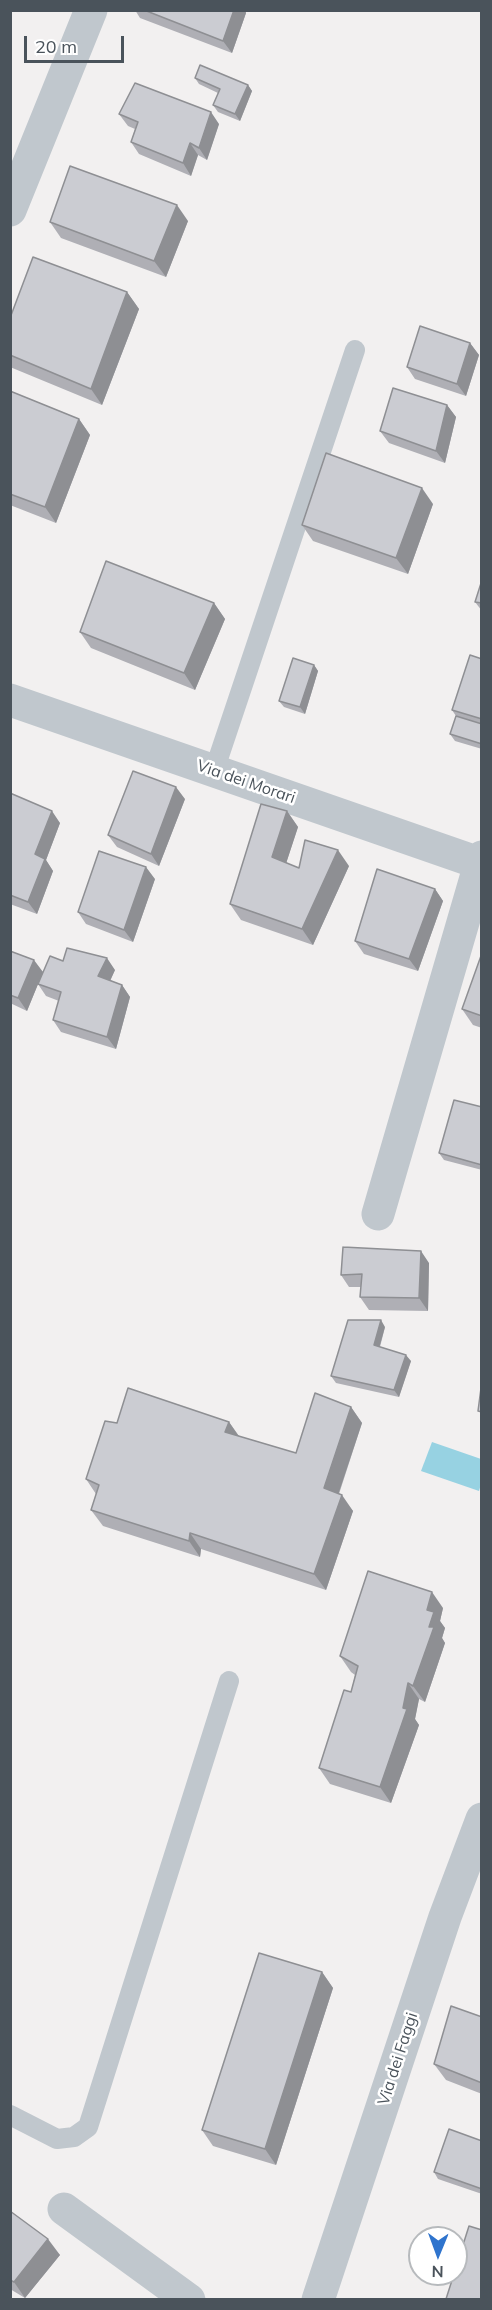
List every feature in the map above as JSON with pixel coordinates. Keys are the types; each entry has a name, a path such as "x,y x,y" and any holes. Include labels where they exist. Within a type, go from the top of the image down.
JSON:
{"street":[{"path":"10,210 91,10"},
{"name":"Via dei Morari","path":"10,700 481,861"},
{"path":"378,1214 481,861"},
{"name":"Via dei Faggi","path":"318,2300 445,1917 482,1819"},
{"path":"64,2209 189,2300"}],"lane":[{"path":"214,771 355,350"},
{"path":"10,2115 52,2138 61,2140 74,2137 88,2127 229,1681"}],"water":[{"path":"432,1442 481,1459 479,1491 421,1471"}],"building":[{"path":"144,10 234,10 223,41"},
{"path":"200,65 248,85 235,114 213,105 220,89 195,78"},
{"path":"135,83 211,112 199,148 190,143 183,163 131,142 138,122 119,114"},
{"path":"70,166 177,205 154,261 50,222"},
{"path":"33,257 127,292 91,389 10,355 10,318"},
{"path":"420,326 470,343 457,384 407,367"},
{"path":"393,388 447,405 436,451 380,431"},
{"path":"10,391 79,419 45,507 10,494"},
{"path":"326,453 422,488 396,558 302,525"},
{"path":"106,561 214,603 184,673 80,632"},
{"path":"482,580 482,603 475,602"},
{"path":"470,655 482,659 482,719 452,710"},
{"path":"293,658 314,665 300,707 279,701"},
{"path":"456,716 482,724 482,744 450,734"},
{"path":"133,771 176,787 151,854 108,835"},
{"path":"10,793 52,811 35,854 45,859 28,902 10,895"},
{"path":"261,804 287,811 272,857 299,868 305,840 338,850 302,929 230,904"},
{"path":"99,851 146,867 124,930 78,912"},
{"path":"377,869 435,889 409,959 355,941"},
{"path":"67,948 107,958 98,976 122,985 107,1037 53,1020 61,992 38,984 50,956 63,961"},
{"path":"10,951 34,960 18,998 10,995"},
{"path":"482,953 482,1016 462,1009"},
{"path":"454,1100 482,1107 482,1165 439,1153"},
{"path":"343,1247 421,1251 419,1298 360,1297 362,1274 341,1275"},
{"path":"348,1320 381,1320 374,1345 406,1355 394,1390 331,1376"},
{"path":"128,1388 229,1422 225,1432 296,1453 315,1393 351,1407 324,1488 342,1495 314,1574 190,1533 189,1541 91,1510 99,1485 86,1479 105,1421 117,1423"},
{"path":"482,1389 482,1412 478,1411"},
{"path":"368,1571 432,1592 427,1610 434,1612 429,1627 434,1627 413,1686 408,1683 403,1708 407,1709 380,1787 319,1768 344,1690 351,1692 358,1666 340,1656"},
{"path":"259,1953 322,1972 265,2149 202,2130"},
{"path":"451,2006 482,2017 482,2083 434,2064"},
{"path":"449,2129 482,2141 482,2189 434,2172"},
{"path":"10,2211 48,2239 14,2282 10,2280"},
{"path":"469,2226 482,2230 482,2300 447,2300 450,2286 468,2286"}]}
